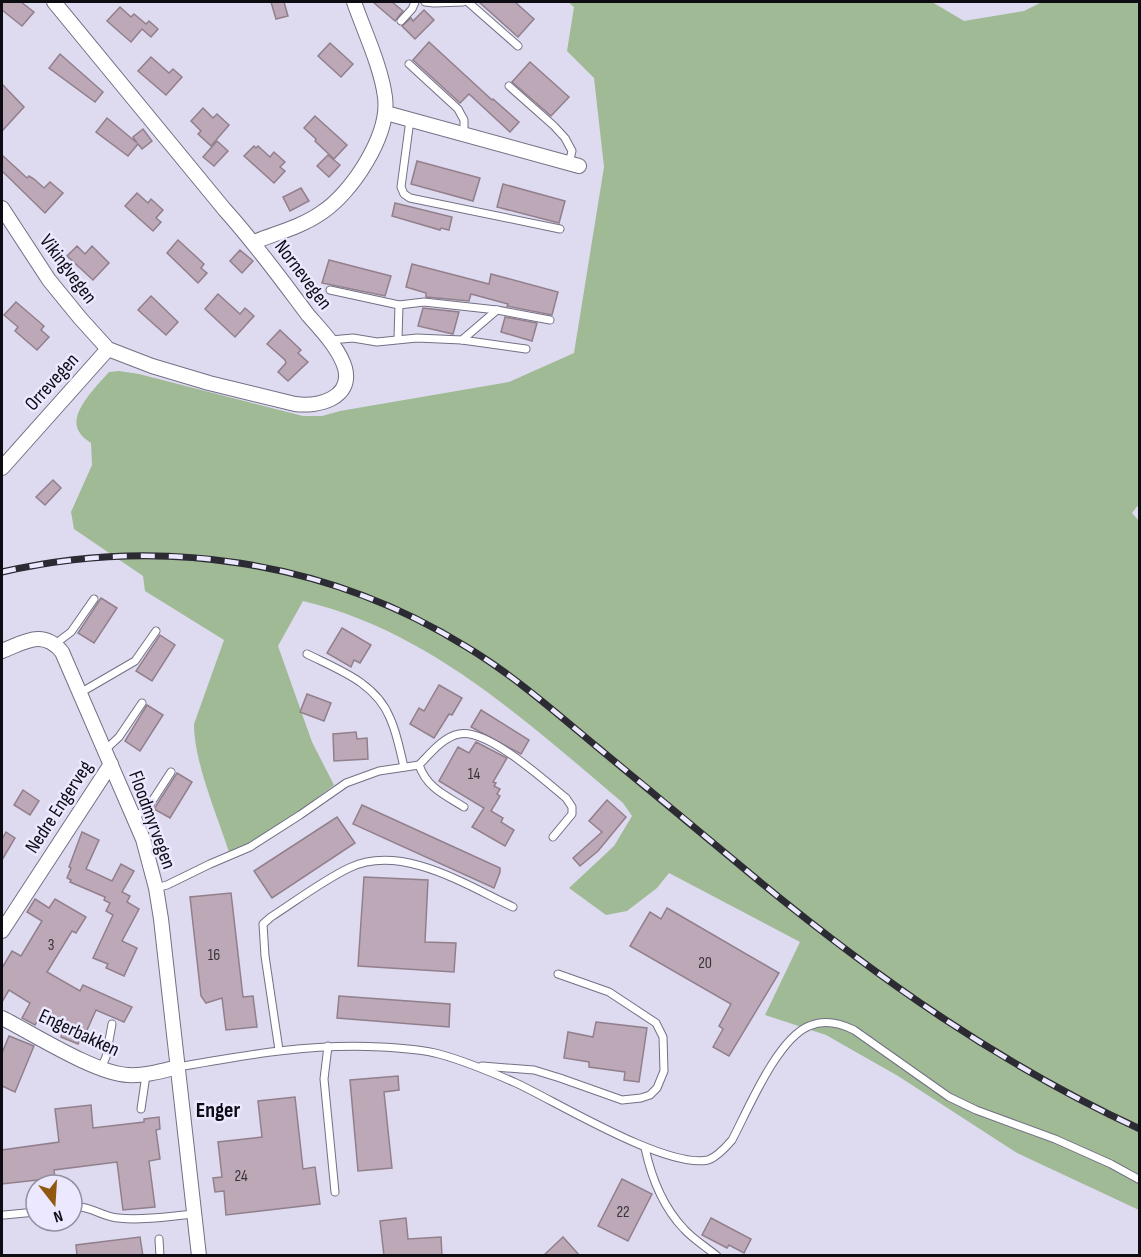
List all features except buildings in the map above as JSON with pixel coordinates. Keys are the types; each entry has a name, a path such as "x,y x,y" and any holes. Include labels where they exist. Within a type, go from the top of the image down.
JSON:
{"street":[{"name":"Nornevegen","path":"54,2 254,242 342,359 346,371 342,388 338,394 328,401 308,406 208,383 152,366 108,349"},
{"path":"254,242 320,214 339,198 362,169 374,145 386,113 383,88 354,2"},
{"path":"386,113 574,164"},
{"name":"Vikingvegen","path":"2,208 49,280 108,349"},
{"name":"Orrevegen","path":"2,468 108,349"},
{"path":"2,651 34,639 51,642"},
{"name":"Floodmyrvegen","path":"51,642 62,652 134,817 150,860 156,888 199,1256"},
{"name":"Nedre Engerveg","path":"2,931 111,764"},
{"name":"Engerbakken","path":"3,1022 101,1068 126,1075 146,1074 178,1067"}],"lane":[{"path":"401,21 415,2"},
{"path":"425,2 463,2"},
{"path":"468,2 518,46"},
{"path":"409,64 458,109 464,120 464,135"},
{"path":"508,86 565,138 572,151 574,164"},
{"path":"410,120 401,187 404,194 410,198 466,211 560,229"},
{"path":"330,290 399,305 424,302 497,310 550,320"},
{"path":"398,339 399,305"},
{"path":"462,340 497,310"},
{"path":"328,340 353,338 377,342 398,339 462,340 525,349"},
{"path":"51,642 71,632 94,599"},
{"path":"80,693 135,661 156,631"},
{"path":"307,654 365,684 379,697 390,718 404,767"},
{"path":"104,750 120,737 142,703"},
{"path":"156,888 250,847 346,783 379,771 419,765 450,737 459,734 472,733 508,752 566,798 572,807 572,814 553,837"},
{"path":"419,765 423,778 431,787 464,807"},
{"path":"134,817 147,809 171,772"},
{"path":"279,1050 264,948 263,924 270,917 337,875 366,862 394,860 436,872 513,907"},
{"path":"473,1066 534,1070 622,1100 650,1095 657,1088 664,1071 663,1037 656,1023 609,992 558,974"},
{"path":"178,1067 279,1050 328,1046 406,1049 439,1054 515,1083 645,1148 687,1160 708,1160 724,1150 732,1140 772,1064 794,1036 809,1026 825,1022 839,1023 854,1030 949,1097 976,1110 1055,1139 1111,1164 1140,1180"},
{"path":"101,1068 106,1057 112,1024"},
{"path":"328,1046 324,1079 335,1192"},
{"path":"141,1108 146,1074"},
{"path":"645,1148 649,1167 662,1198 683,1228 717,1256"},
{"path":"84,1207 115,1218 195,1214"},
{"path":"4,1215 24,1213"},
{"path":"159,1239 160,1256"}],"green space":[{"path":"568,2 932,2 964,21 1024,11 1042,2 1139,2 1140,503 1132,513 1140,522 1139,1210 1017,1153 898,1076 826,1035 765,1015 800,942 669,873 657,888 627,911 606,915 569,888 614,846 632,816 623,803 550,741 474,682 434,656 392,633 349,615 303,601 278,646 312,742 334,785 262,839 229,852 202,771 194,724 224,640 145,591 143,576 74,529 71,512 92,465 91,443 80,433 77,418 85,401 109,372 139,374 303,416 322,416 509,382 574,353 604,167 594,78 567,51 574,7"}],"railway":[{"path":"2,572 62,561 121,556 181,557 241,563 299,575 356,593 412,617 465,646 516,681 803,917 894,985 989,1048 1038,1077 1140,1129"}],"district":[{"name":"Enger","path":"218,1110"}]}
